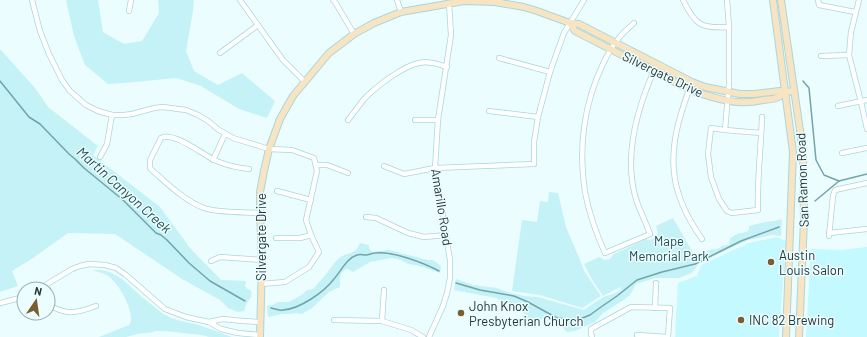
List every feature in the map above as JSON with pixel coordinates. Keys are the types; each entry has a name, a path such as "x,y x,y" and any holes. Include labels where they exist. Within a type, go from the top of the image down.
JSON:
{"street":[{"path":"32,0 40,31 49,54 62,80 70,91 86,104 98,111 112,115 124,115 164,107 186,110 198,115 225,134 269,149 292,150 314,158 318,171 306,220 319,252 309,267 286,282 261,284"},
{"path":"129,11 131,0"},
{"path":"240,0 283,60 305,82"},
{"path":"333,0 354,34"},
{"path":"397,0 401,12"},
{"path":"384,166 404,174 435,168 534,164 534,142 538,117 550,72 564,33 584,0"},
{"path":"683,0 695,20 703,26 714,28 729,26"},
{"path":"725,130 728,101 729,26 727,0"},
{"name":"San Ramon Road","path":"773,0 783,80 786,92 793,157 786,337"},
{"name":"San Ramon Road","path":"781,0 803,151 804,220 799,337"},
{"path":"818,0 819,5 855,12"},
{"path":"858,0 851,32 849,55 867,130"},
{"name":"Silvergate Drive","path":"260,336 262,260 260,192 269,149 280,119 293,96 329,53 354,34 374,23 401,12 449,3 480,1 510,4 537,11 570,23 579,24 692,82 705,87 728,93 740,94 794,91"},
{"name":"Amarillo Road","path":"429,337 443,306 450,278 450,260 435,168 438,120 452,35 449,3"},
{"name":"Silvergate Drive","path":"570,23 575,31 690,90 704,95 728,101 748,102 779,98 786,92"},
{"path":"634,23 616,42 600,70 593,86 583,134 582,152 585,192 594,227 604,253 650,234 636,201 632,181 631,158 634,126 642,100 657,64"},
{"path":"220,53 258,26"},
{"path":"821,56 849,55"},
{"path":"499,58 550,72"},
{"path":"348,120 365,98 380,85 402,70 419,63 433,63 447,67"},
{"path":"773,92 780,86 783,80"},
{"path":"692,82 675,134 672,158 674,179 682,205 702,239"},
{"path":"838,106 867,100"},
{"path":"488,111 538,117"},
{"path":"100,157 108,144 112,115"},
{"path":"761,133 711,128 708,154 711,177 719,199 727,211 732,213 758,210 757,194 761,133 762,117"},
{"path":"415,120 438,120"},
{"path":"213,160 225,134"},
{"path":"249,169 229,166 213,160 184,142 164,136 161,138 150,160 150,168 190,201 205,208 221,211 260,212"},
{"path":"842,153 867,148"},
{"path":"317,165 327,166 348,173"},
{"path":"867,183 835,190 829,234 867,229"},
{"path":"277,191 311,200"},
{"path":"366,217 376,218 408,233 424,237 446,234"},
{"path":"276,238 300,238 311,235"},
{"path":"211,261 220,257 262,260"},
{"path":"53,281 80,266 89,264 106,265 116,268 126,275 165,309 210,322 238,333 260,336"},
{"path":"655,308 656,282"},
{"path":"382,321 384,290"},
{"path":"0,303 16,299"},
{"path":"56,308 69,312 82,312 96,306"},
{"path":"592,337 591,329 631,307 670,308 668,337 637,335"},
{"path":"210,322 223,319 260,322"},
{"path":"334,320 382,321 411,330 423,337"}],"shaded area":[{"path":"777,237 786,241 779,337 675,337 678,283 697,276 701,265 749,243"},
{"path":"867,247 867,337 806,337 811,249 842,250"}],"green space":[{"path":"66,0 98,0 103,32 124,44 142,41 159,13 158,0 194,0 186,51 194,71 218,85 242,73 275,101 267,118 239,109 201,86 176,78 108,84 85,65 74,36"},
{"path":"0,49 35,88 48,107 98,146 93,155 160,207 190,248 221,280 246,281 245,286 247,289 251,290 251,295 244,311 238,312 228,308 220,300 182,279 115,234 68,233 12,271 16,281 16,287 0,292"},
{"path":"549,192 558,193 566,227 584,271 601,296 582,308 540,295 512,291 522,220 537,222 540,201 548,202"},
{"name":"Mape Memorial Park","path":"673,218 696,258 709,250 717,249 724,245 729,245 730,238 737,234 746,232 749,230 749,226 782,219 781,236 772,235 748,240 699,263 692,273 679,278 655,278 636,284 630,295 603,313 595,322 575,331 567,332 556,322 547,318 543,318 535,328 525,324 528,315 496,298 454,290 456,279 473,285 497,288 524,296 538,297 584,310 603,297 621,290 620,287 603,296 584,264 599,257 605,260 610,259 614,254 646,239 653,239 658,233 656,226"},
{"path":"360,243 369,245 372,252 389,250 433,260 441,266 440,273 392,258 370,262 353,272 347,269 344,270 340,276 340,287 329,292 312,308 302,314 282,314 268,317 267,306 278,302 289,302 307,290 314,289 337,260 344,255 355,251"},
{"path":"92,270 110,272 122,279 162,313 171,318 199,325 232,337 209,337 202,335 154,331 126,337 99,337 129,325 131,315 124,295 116,283 107,275"}],"waterway":[{"name":"Martin Canyon Creek","path":"0,81 29,117 40,124 84,168 123,200 156,233 167,240 189,263 210,281 245,301"},
{"path":"803,81 809,88 816,160 824,175 839,181"},
{"name":"Martin Canyon Creek","path":"815,201 839,181 867,174"},
{"name":"Martin Canyon Creek","path":"456,283 480,290 514,296 557,318 580,319 590,315 637,280 695,264 741,241 779,227"},
{"name":"Martin Canyon Creek","path":"271,308 280,310 290,309 297,307 311,299 330,284 350,259 358,255 375,253 390,254 417,261 439,271"}],"place":[{"name":"Austin Louis Salon","path":"771,262"},
{"name":"John Knox Presbyterian Church","path":"461,313"},
{"name":"INC 82 Brewing","path":"741,320"}]}
